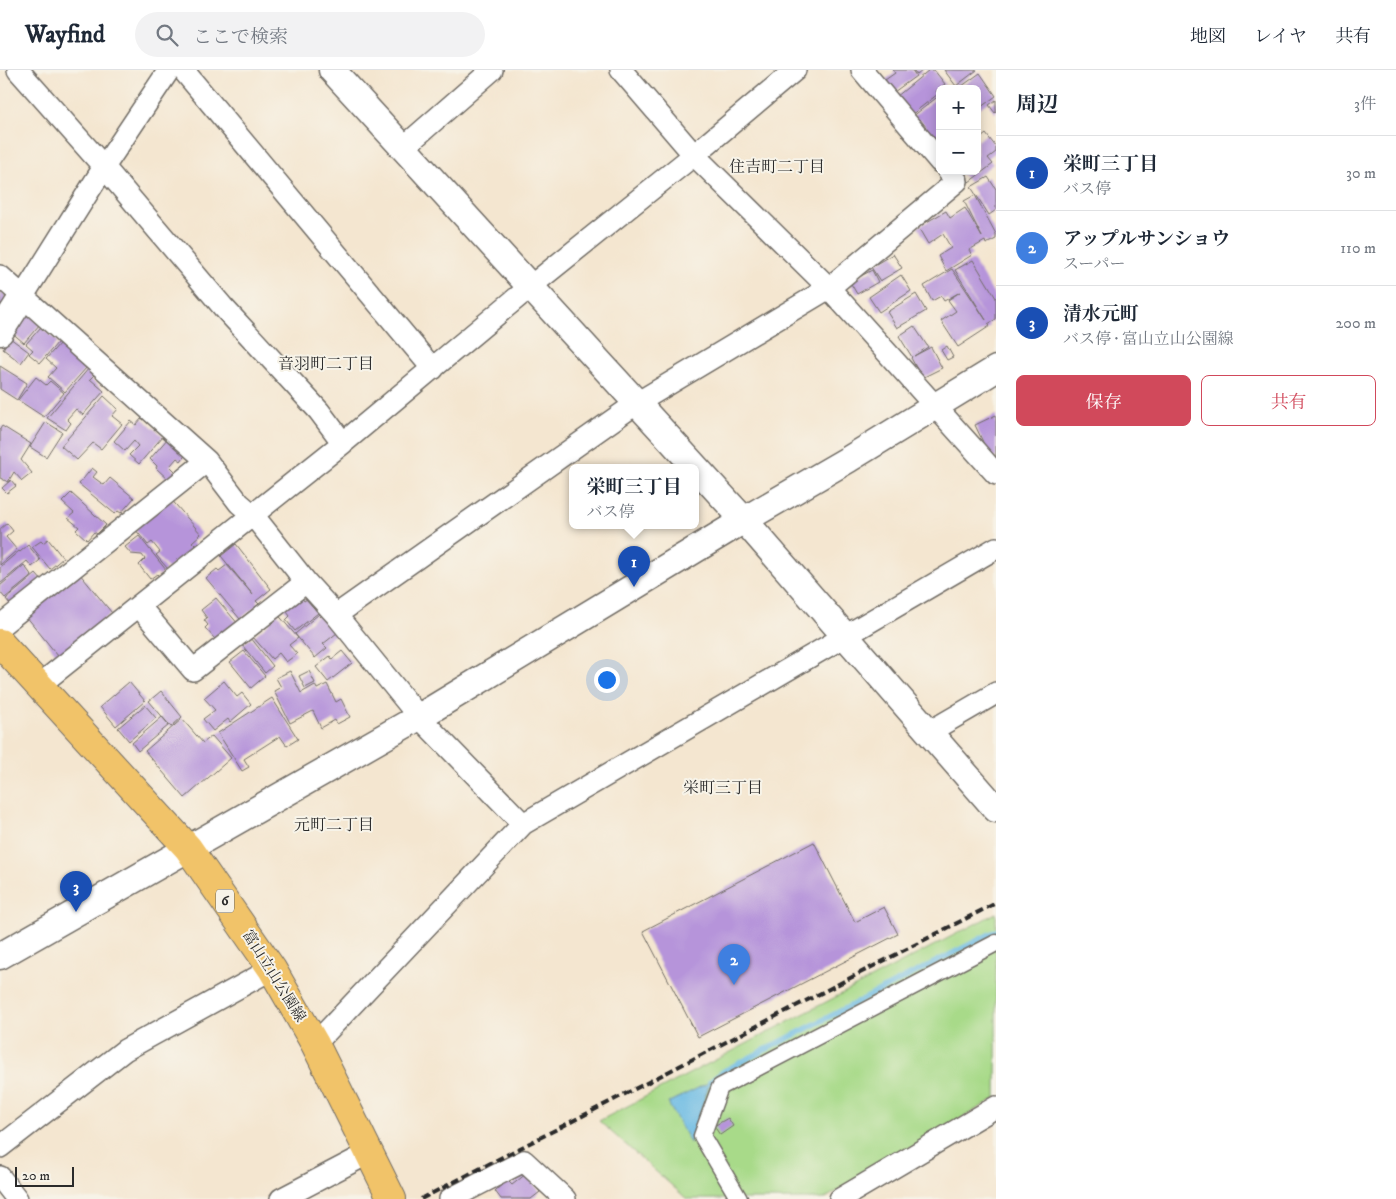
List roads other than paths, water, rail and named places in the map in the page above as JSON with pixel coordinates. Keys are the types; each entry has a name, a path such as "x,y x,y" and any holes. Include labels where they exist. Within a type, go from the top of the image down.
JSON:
{"main road":[{"name":"富山立山公園線","path":"0,643 188,848 272,969 315,1044 392,1199"}],"street":[{"path":"18,70 224,307 319,410 343,443"},
{"path":"0,332 104,167 169,70"},
{"path":"182,70 433,369"},
{"path":"332,70 693,464"},
{"path":"404,147 492,70"},
{"path":"621,70 694,155 829,288 996,474"},
{"path":"38,686 343,443 795,70"},
{"path":"862,70 936,157"},
{"path":"336,615 637,403 829,288 957,181 952,175"},
{"path":"0,276 207,461 239,503 253,515 306,582 336,615 419,717 523,824"},
{"path":"0,956 419,717 744,520 936,407 996,369"},
{"path":"0,626 207,461"},
{"path":"699,471 996,809"},
{"path":"315,1044 523,824 996,548"},
{"path":"139,606 193,670 306,582"},
{"path":"928,732 996,693"},
{"path":"739,1199 702,1136 720,1087 996,943"},
{"path":"0,1146 125,1050 272,969"},
{"path":"840,1199 996,1107"},
{"path":"281,1199 369,1153"},
{"path":"450,1199 524,1161 565,1199"},
{"path":"0,1177 17,1199"}],"water":[{"path":"710,1082 690,1143 668,1103"}],"waterway":[{"path":"710,1082 724,1071 996,931"}],"railway":[{"path":"421,1199 996,903"}],"place":[{"name":"栄町三丁目","path":"634,587"},
{"name":"清水元町","path":"76,912"},
{"name":"アップルサンショウ","path":"734,985"}],"district":[{"name":"住吉町二丁目","path":"777,167"},
{"name":"音羽町二丁目","path":"326,364"},
{"name":"栄町三丁目","path":"723,788"},
{"name":"元町二丁目","path":"334,825"}]}
